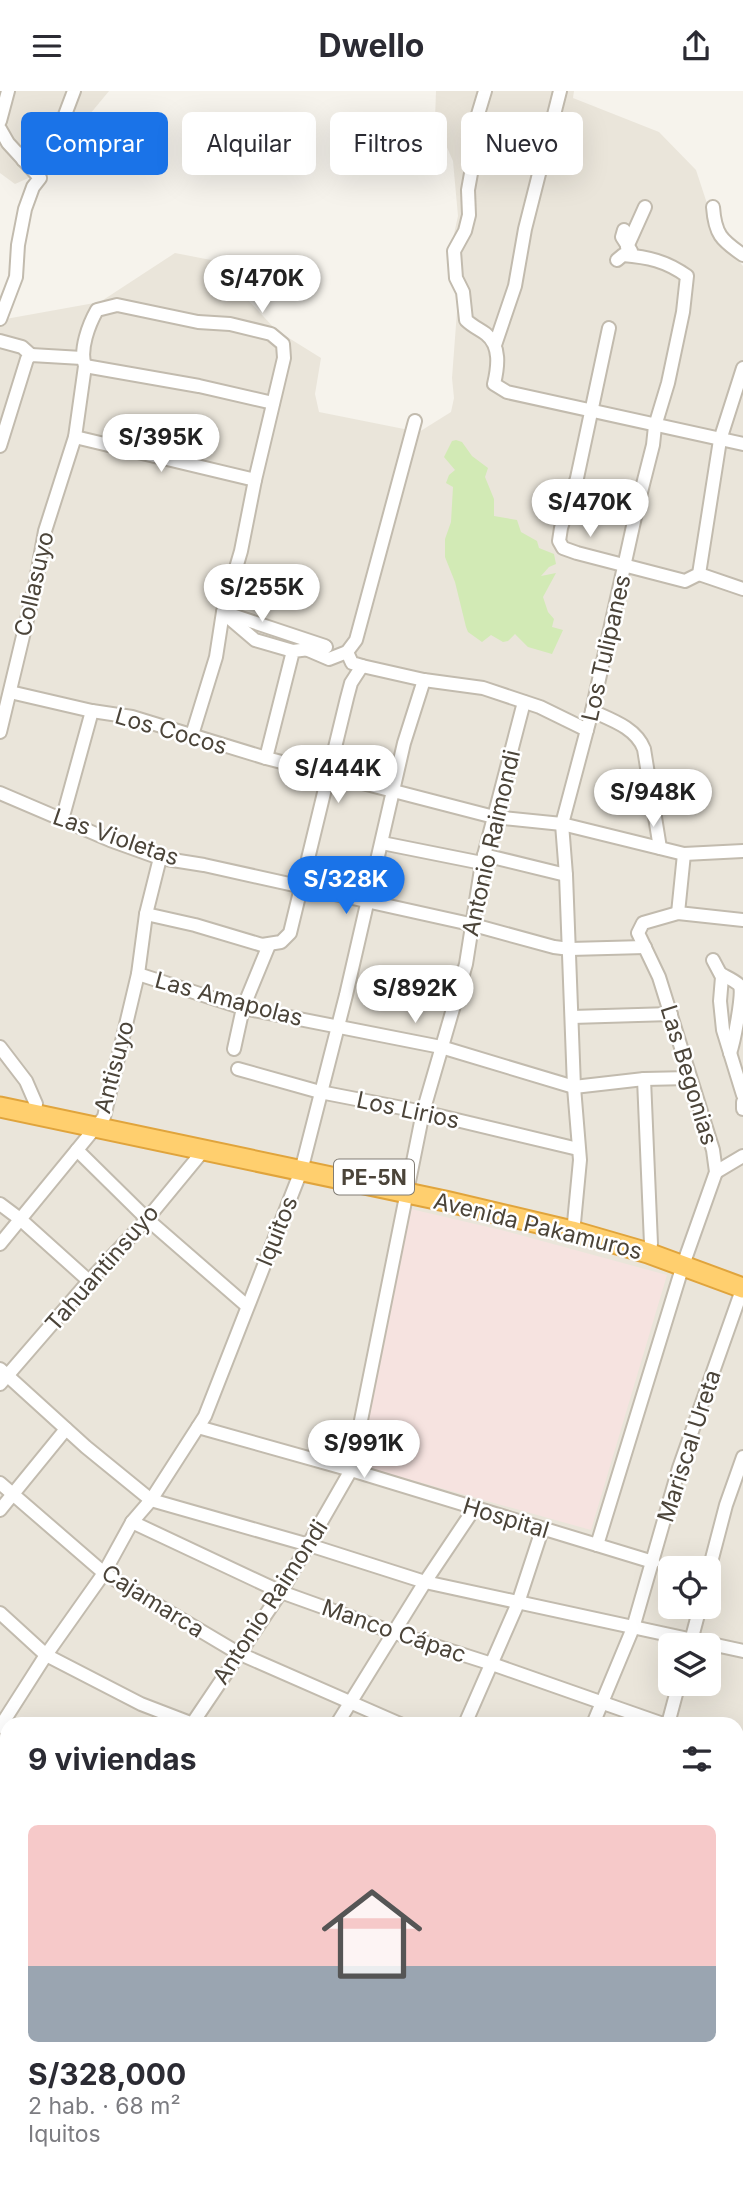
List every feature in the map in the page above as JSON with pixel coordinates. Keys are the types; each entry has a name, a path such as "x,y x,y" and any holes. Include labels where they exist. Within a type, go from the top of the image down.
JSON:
{"highway":[{"name":"Avenida Pakamuros","path":"0,1096 203,1151 302,1167"},
{"name":"Avenida Pakamuros","path":"0,1107 100,1121 302,1167 574,1223 651,1244 743,1288"},
{"name":"Avenida Pakamuros","path":"409,1189 743,1277"}],"street":[{"path":"0,121 8,91"},
{"path":"68,112 74,91"},
{"path":"485,91 476,121 475,151 468,190 469,215 465,231 454,251 456,278 463,292 466,320 488,335 497,349 494,384 507,392 743,444"},
{"path":"495,345 515,286 525,229 560,91"},
{"path":"0,129 21,157"},
{"path":"0,319 16,277 18,245 25,209 33,187 40,178 37,175"},
{"path":"631,252 645,207"},
{"path":"713,207 715,226 720,238 743,255"},
{"path":"624,230 622,237 631,252"},
{"path":"617,260 631,252"},
{"name":"Los Tulipanes","path":"574,1223 580,1160 562,824 592,711 653,445 655,426 668,383 683,312 687,276 670,263 631,252"},
{"name":"Collasuyo","path":"0,732 35,586 45,531 75,437 83,362 91,320 97,310 117,305 198,322 230,324 271,334 284,344 284,358 273,403"},
{"path":"609,328 592,411 559,541 563,548 685,581 699,574 743,589"},
{"path":"0,341 22,347 31,355 83,362 273,403 241,551 223,612 216,657 191,736"},
{"path":"0,446 24,363 31,355"},
{"path":"699,574 720,440 737,395 743,368"},
{"path":"737,395 743,386"},
{"path":"308,650 328,659 347,652 356,640 415,421"},
{"path":"75,437 255,479"},
{"path":"223,612 347,652"},
{"path":"223,612 255,640 293,652 326,647"},
{"path":"266,758 293,652"},
{"path":"347,652 352,663 424,680 483,688 563,716 587,730"},
{"path":"146,914 269,945 281,942 290,933 351,683 362,666"},
{"name":"Iquitos","path":"6,1717 46,1654 104,1573 132,1522 150,1500 205,1416 302,1167 407,732 424,680"},
{"name":"Los Cocos","path":"10,692 92,711 132,717 266,758 494,817 562,824"},
{"name":"Antonio Raimondi","path":"197,1717 281,1592 351,1470 423,1112 466,964 470,924 483,859 524,702"},
{"path":"62,820 92,711"},
{"path":"592,711 640,738 660,848"},
{"name":"Las Violetas","path":"0,793 160,858 204,865 470,924 554,947 645,947"},
{"path":"562,824 684,854 743,851"},
{"path":"382,843 566,875"},
{"path":"684,854 678,913 743,920"},
{"name":"Antisuyo","path":"0,1244 100,1121 138,974 146,914 160,858"},
{"name":"Las Begonias","path":"597,1545 685,1260 716,1172 713,1150 659,977 638,933 643,923 678,913"},
{"path":"234,1049 243,1008 269,945"},
{"path":"713,960 721,974 723,1030 743,1095"},
{"name":"Las Amapolas","path":"138,974 243,1008 441,1047 574,1087 644,1079 690,1078"},
{"path":"721,974 740,986 742,992 738,1023 729,1054"},
{"path":"572,1017 671,1014"},
{"path":"0,1047 26,1081 36,1104"},
{"name":"Los Lirios","path":"238,1069 320,1092 423,1112 578,1149"},
{"path":"644,1079 651,1244"},
{"path":"743,1102 743,1109"},
{"path":"77,1150 147,1219 247,1306"},
{"name":"Tahuantinsuyo","path":"3,1376 147,1219 203,1151"},
{"path":"716,1172 743,1156"},
{"path":"0,1204 89,1281"},
{"name":"Mariscal Ureta","path":"596,1717 633,1628 679,1468 743,1288"},
{"path":"3,1376 150,1500 309,1545 425,1583 658,1634"},
{"name":"Hospital","path":"198,1427 351,1470 653,1562"},
{"path":"0,1510 66,1429"},
{"path":"713,1556 726,1505 743,1457"},
{"name":"Cajamarca","path":"0,1483 104,1573 238,1653 384,1717"},
{"path":"341,1717 474,1509"},
{"name":"Manco Cápac","path":"132,1522 281,1592 645,1717"},
{"path":"469,1717 518,1603 542,1530"},
{"path":"0,1612 46,1654 141,1704 174,1717"},
{"path":"721,1647 743,1651"},
{"path":"667,1717 675,1696"}],"shaded area":[{"path":"0,91 109,91 92,112 21,112 21,175 35,175 15,184 0,173"},
{"path":"436,91 574,91 573,98 659,132 696,170 718,237 743,266 743,1717 0,1717 0,320 100,302 175,253 211,260 276,330 321,358 315,394 319,412 419,432 451,412 454,398 452,378 458,298 450,252 458,216 453,161 447,147 447,112 435,112"},
{"path":"411,1209 505,1231 667,1275 591,1530 358,1465"}],"green space":[{"path":"452,441 462,442 472,456 488,468 485,477 494,499 494,516 517,520 521,532 537,541 539,548 554,554 556,564 541,576 556,573 543,597 548,612 554,619 552,627 563,630 552,654 528,647 515,634 508,641 503,642 491,635 482,642 468,632 455,582 445,557 453,487 446,483 455,470 444,457"}]}
